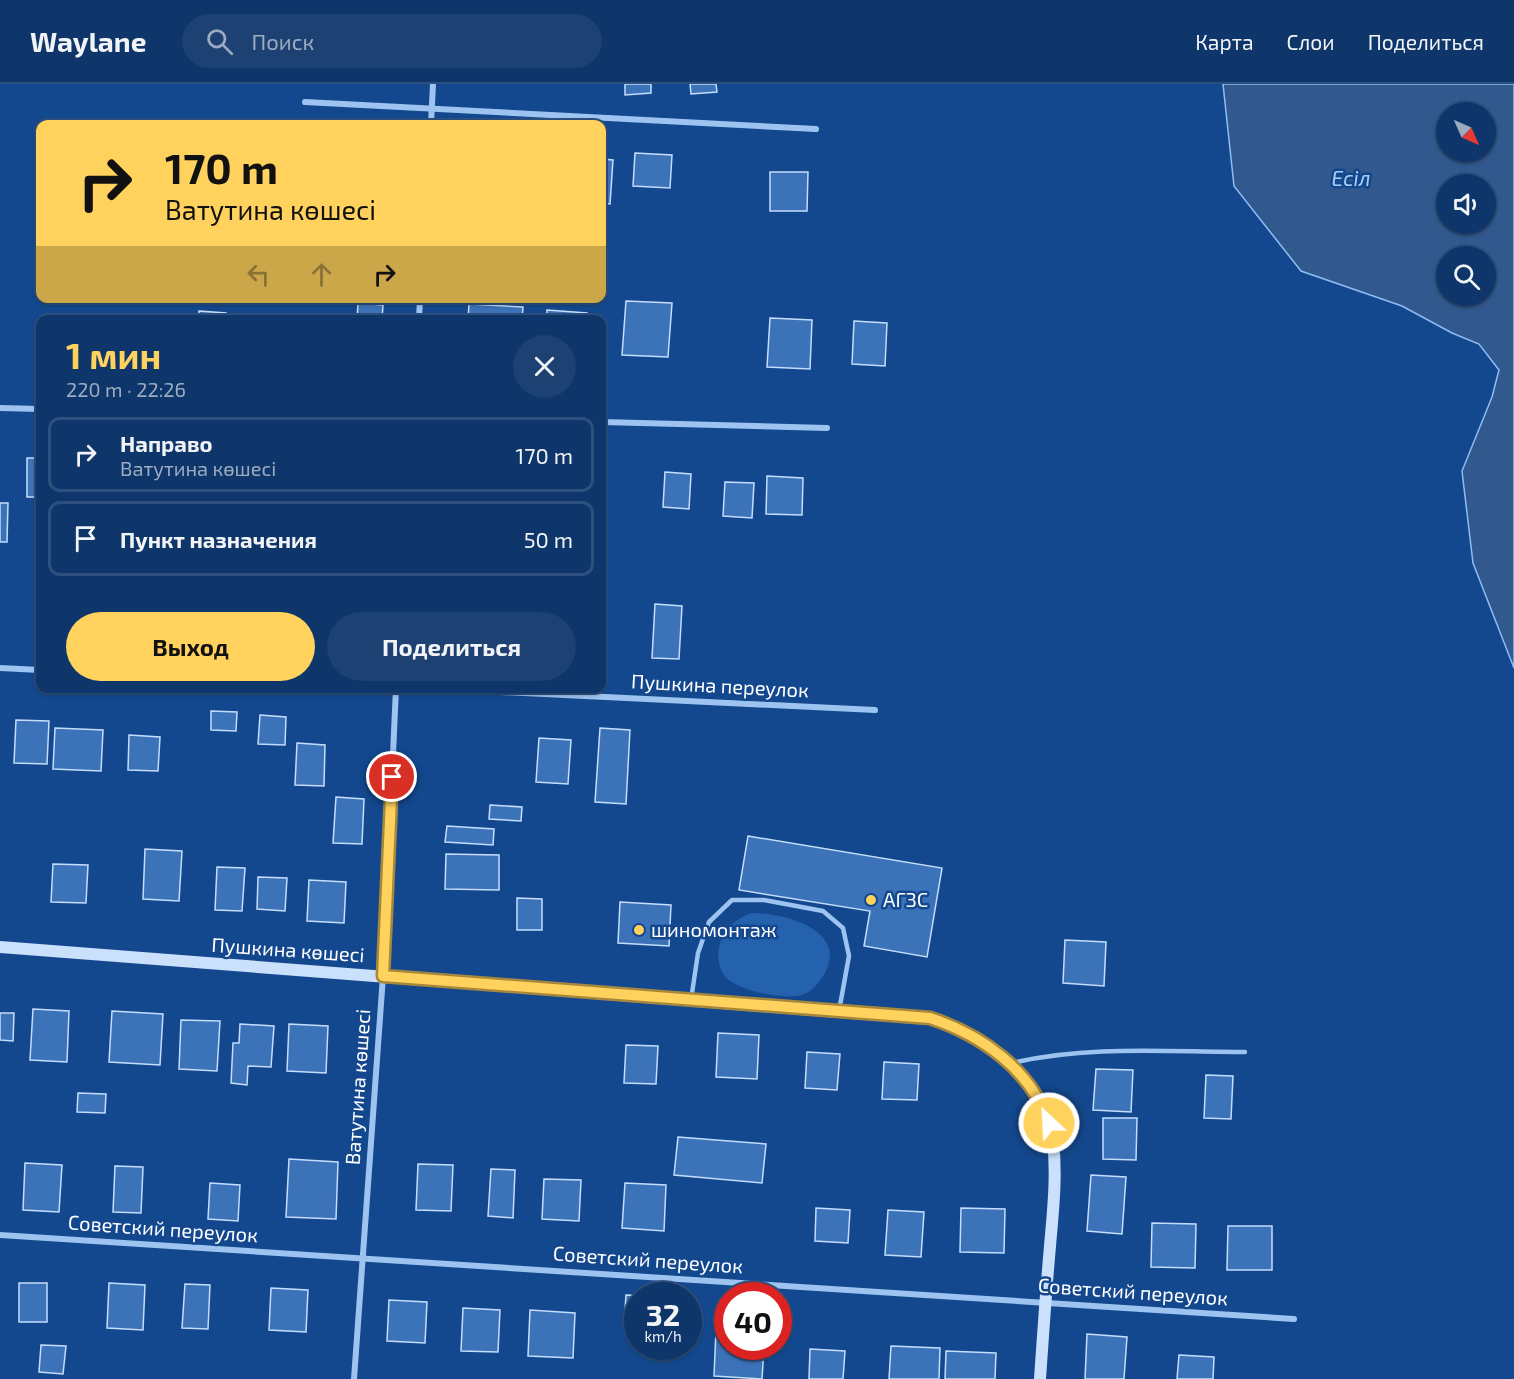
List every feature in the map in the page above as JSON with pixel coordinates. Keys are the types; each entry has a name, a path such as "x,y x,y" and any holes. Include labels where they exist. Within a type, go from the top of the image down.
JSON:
{"street":[{"path":"431,120 433,84"},
{"path":"305,102 816,129"},
{"path":"0,408 36,409"},
{"path":"606,422 827,428"},
{"path":"0,668 36,670"},
{"name":"Ватутина көшесі","path":"354,1379 383,976 396,693"},
{"name":"Пушкина переулок","path":"523,693 875,710"},
{"name":"Пушкина көшесі","path":"0,947 930,1018 952,1026 974,1038 1009,1064 1025,1080 1043,1105 1053,1140 1055,1179 1040,1379"},
{"name":"Советский переулок","path":"0,1235 1294,1318"}],"lane":[{"path":"691,1000 698,953 709,922 732,900 764,900 823,911 843,928 849,956 839,1011"},
{"path":"1009,1064 1047,1055 1078,1051 1245,1052"}],"shaded area":[{"path":"752,913 795,920 809,926 828,945 830,958 825,973 809,991 794,996 760,993 738,986 724,975 718,956 723,937 735,922"}],"water":[{"name":"Есіл","path":"1223,84 1514,84 1514,668 1473,563 1462,471 1492,397 1499,370 1479,344 1452,333 1402,306 1301,271 1234,186"}],"building":[{"path":"625,84 651,84 651,93 625,95"},
{"path":"690,84 716,84 717,92 691,94"},
{"path":"635,153 672,155 670,188 633,186"},
{"path":"606,159 613,160 610,204 606,204"},
{"path":"770,172 808,172 807,211 770,211"},
{"path":"626,301 672,303 668,357 622,355"},
{"path":"358,303 383,305 382,315 357,315"},
{"path":"469,304 523,307 522,315 468,315"},
{"path":"547,310 587,313 587,315 547,315"},
{"path":"199,311 226,313 226,315 199,315"},
{"path":"770,318 812,320 810,369 767,367"},
{"path":"854,321 887,323 885,366 852,364"},
{"path":"27,458 36,458 36,497 27,497"},
{"path":"665,472 691,474 689,509 663,507"},
{"path":"767,476 803,478 802,515 766,514"},
{"path":"725,482 754,483 752,518 723,516"},
{"path":"0,503 8,503 7,542 0,542"},
{"path":"655,604 682,606 679,659 652,658"},
{"path":"211,711 237,712 236,731 211,730"},
{"path":"260,715 286,717 285,745 258,744"},
{"path":"16,720 49,721 47,764 14,763"},
{"path":"55,728 103,730 101,771 53,769"},
{"path":"600,728 630,730 626,804 595,802"},
{"path":"129,735 160,737 158,771 128,770"},
{"path":"539,738 571,740 568,784 536,782"},
{"path":"297,743 325,745 324,786 295,785"},
{"path":"336,797 364,799 362,844 333,843"},
{"path":"490,805 522,807 521,821 489,819"},
{"path":"447,826 494,829 493,845 445,842"},
{"name":"АГЗС","path":"748,836 942,868 927,957 864,946 870,911 739,890"},
{"path":"145,849 182,851 179,901 143,899"},
{"path":"446,854 499,855 499,890 445,889"},
{"path":"53,864 88,865 86,903 51,902"},
{"path":"217,867 245,868 242,911 215,910"},
{"path":"258,877 287,878 285,911 257,909"},
{"path":"309,880 346,882 344,923 307,921"},
{"path":"517,898 542,899 542,930 517,930"},
{"path":"620,902 671,905 669,946 618,943"},
{"path":"1065,940 1106,942 1104,986 1063,983"},
{"path":"33,1009 69,1011 67,1062 30,1060"},
{"path":"112,1011 163,1014 160,1065 109,1062"},
{"path":"0,1013 14,1013 13,1041 0,1040"},
{"path":"181,1020 220,1021 217,1071 179,1069"},
{"path":"240,1024 274,1026 271,1067 248,1066 247,1085 231,1083 233,1043 239,1043"},
{"path":"289,1024 328,1026 326,1073 287,1071"},
{"path":"718,1033 759,1035 757,1079 716,1077"},
{"path":"626,1045 658,1046 656,1084 624,1083"},
{"path":"807,1052 840,1054 837,1090 805,1088"},
{"path":"884,1062 919,1064 917,1100 882,1099"},
{"path":"1096,1069 1133,1070 1131,1112 1093,1110"},
{"path":"1206,1075 1233,1076 1231,1119 1204,1118"},
{"path":"78,1093 106,1094 105,1113 77,1112"},
{"path":"1103,1118 1137,1118 1136,1160 1103,1159"},
{"path":"678,1137 766,1144 762,1183 674,1175"},
{"path":"289,1159 338,1162 336,1219 286,1217"},
{"path":"25,1163 62,1165 59,1212 23,1210"},
{"path":"418,1164 453,1165 451,1211 416,1210"},
{"path":"115,1166 143,1167 141,1213 113,1212"},
{"path":"491,1169 515,1170 513,1218 488,1216"},
{"path":"1091,1175 1126,1177 1122,1234 1087,1231"},
{"path":"544,1179 581,1180 579,1221 542,1219"},
{"path":"210,1183 240,1185 238,1221 208,1219"},
{"path":"625,1183 666,1185 664,1231 622,1228"},
{"path":"816,1208 850,1210 848,1243 815,1241"},
{"path":"961,1208 1005,1209 1004,1253 960,1252"},
{"path":"888,1210 924,1212 921,1257 885,1255"},
{"path":"1152,1223 1196,1224 1195,1268 1151,1267"},
{"path":"1228,1226 1272,1226 1272,1270 1227,1270"},
{"path":"19,1283 47,1283 47,1322 19,1322"},
{"path":"109,1283 145,1285 143,1330 107,1328"},
{"path":"185,1284 210,1285 208,1329 182,1328"},
{"path":"271,1288 308,1290 306,1332 269,1330"},
{"path":"389,1300 427,1302 425,1343 387,1341"},
{"path":"463,1308 500,1310 498,1352 461,1351"},
{"path":"530,1310 575,1313 573,1358 528,1356"},
{"path":"1087,1334 1127,1337 1124,1379 1085,1379"},
{"path":"41,1345 66,1346 63,1374 39,1372"},
{"path":"891,1346 940,1348 939,1379 889,1379"},
{"path":"810,1349 845,1351 843,1379 809,1379"},
{"path":"946,1351 996,1353 995,1379 945,1379"},
{"path":"1179,1355 1214,1357 1213,1379 1177,1379"},
{"path":"715,1360 763,1360 762,1379 714,1376"}],"place":[{"name":"АГЗС","path":"871,900"},
{"name":"шиномонтаж","path":"639,930"}],"route":[{"path":"392,777 383,976 930,1018 952,1026 1000,1055 1025,1080 1043,1105 1049,1123"}]}
